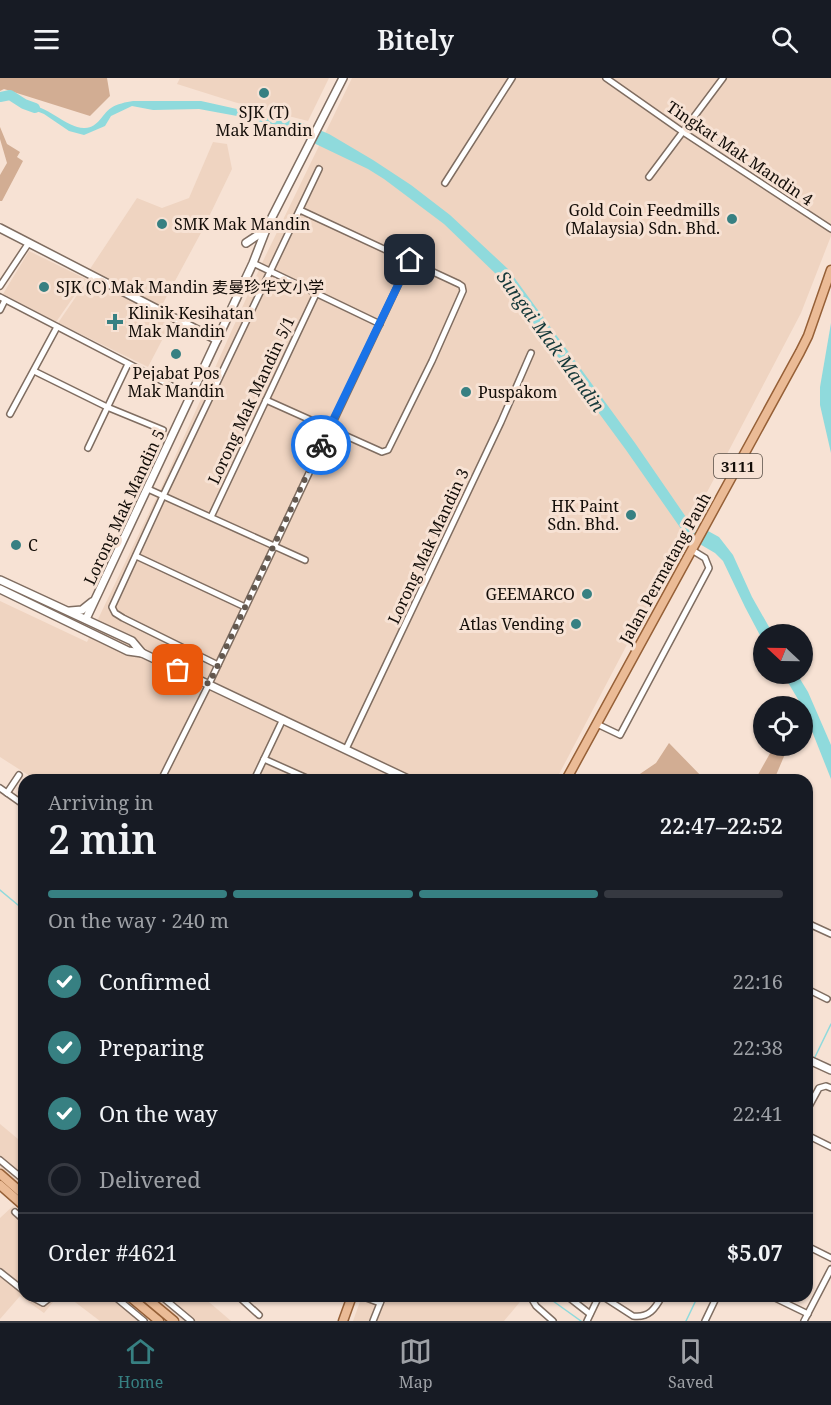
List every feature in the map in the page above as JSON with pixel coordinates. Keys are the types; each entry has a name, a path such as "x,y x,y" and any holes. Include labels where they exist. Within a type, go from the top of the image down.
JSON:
{"main road":[{"name":"Jalan Permatang Pauh","path":"569,774 804,344 831,270"},
{"path":"0,1174 18,1190"},
{"path":"0,1185 18,1201"},
{"path":"136,1302 159,1321"},
{"path":"151,1302 174,1321"},
{"path":"343,1321 350,1302"}],"street":[{"name":"Lorong Mak Mandin 5","path":"86,619 254,263 267,227 343,78"},
{"path":"445,183 512,78"},
{"name":"Tingkat Mak Mandin 4","path":"606,78 683,132 831,229"},
{"path":"649,177 723,78"},
{"path":"218,664 115,613 112,608 319,169"},
{"path":"266,400 382,452 388,450 464,291 459,284 300,210"},
{"path":"246,243 267,227"},
{"path":"0,228 217,340"},
{"path":"0,286 28,244"},
{"path":"164,774 410,260"},
{"path":"254,263 380,324"},
{"name":"Lorong Mak Mandin 5/1","path":"211,517 316,294"},
{"path":"0,310 3,298 191,396"},
{"path":"10,414 57,327"},
{"name":"Lorong Mak Mandin 3","path":"346,749 501,423 531,353"},
{"path":"88,448 128,364"},
{"path":"34,370 107,407 163,430"},
{"path":"148,489 305,560"},
{"path":"597,724 620,735 709,568 705,558 695,546"},
{"path":"136,556 245,607"},
{"path":"0,580 132,641 142,652"},
{"path":"0,589 128,651 142,652 398,774"},
{"path":"67,611 82,610 98,593"},
{"path":"98,593 93,616 100,626"},
{"path":"65,620 73,622 86,619"},
{"path":"86,619 88,626 96,636"},
{"path":"257,774 283,719"},
{"path":"264,759 298,774"},
{"path":"7,793 18,777"},
{"path":"0,788 18,801"},
{"path":"813,926 831,934"},
{"path":"813,992 827,999"},
{"path":"813,1062 827,1068 831,1060"},
{"path":"813,1099 819,1088 826,1086 831,1088"},
{"path":"813,1139 831,1147"},
{"path":"0,1160 18,1175"},
{"path":"15,1212 18,1215"},
{"path":"813,1249 831,1258"},
{"path":"804,1321 831,1269"},
{"path":"0,1272 18,1286"},
{"path":"121,1302 144,1321"},
{"path":"168,1302 191,1321"},
{"path":"245,1302 259,1315"},
{"path":"534,1302 552,1321"},
{"path":"573,1302 588,1318 597,1302"},
{"path":"611,1302 638,1317 655,1310 659,1302"},
{"path":"705,1321 714,1302"},
{"path":"783,1302 807,1314"},
{"path":"373,1321 380,1303"}],"shaded area":[{"path":"0,78 107,78 110,96 90,116 4,89 0,91"},
{"name":"SJK (T) Mak Mandin","path":"180,78 329,78 308,121 234,102 177,84"},
{"path":"352,78 831,78 831,236 801,313 559,774 27,774 0,757 0,601 87,642 161,488 263,261"},
{"path":"0,127 7,144 20,152 17,157 23,161 2,201 0,201 0,175 7,163 0,139"},
{"name":"SMK Mak Mandin","path":"213,142 227,144 232,169 161,307 88,272 137,198 162,208 189,198"},
{"name":"SJK (C) Mak Mandin 麦曼珍华文小学","path":"29,251 86,279 56,322 3,294"},
{"name":"Klinik Kesihatan Mak Mandin","path":"88,279 172,321 148,367 58,323"},
{"path":"669,743 699,774 640,774 656,763"},
{"path":"768,756 784,756 777,774 758,774"},
{"path":"0,1124 18,1139 18,1184 0,1168"},
{"path":"13,1206 18,1210 18,1298 0,1319 0,1218"},
{"path":"28,1302 53,1302 44,1313"},
{"path":"75,1302 124,1302 147,1321 100,1321"},
{"path":"158,1302 209,1302 231,1321 180,1321"},
{"path":"360,1302 520,1302 504,1321 353,1321"}],"water":[{"path":"201,101 305,124 329,134 373,160 450,215 508,269 635,443 688,520 719,537 733,555 767,624 754,624 723,561 715,553 686,536 498,276 444,224 368,169 278,126 199,109 153,110 132,106 111,116 105,126 84,135 69,131 24,104 41,108 71,125 85,128 97,123 113,107 122,103"},
{"path":"831,323 831,453 820,405 820,387"},
{"path":"789,684 803,684 810,696 796,696"},
{"path":"813,704 831,745 831,779 813,734"}],"waterway":[{"name":"Sungai Mak Mandin","path":"0,97 10,95 35,108"},
{"path":"0,890 18,905"},
{"path":"814,1059 831,1024"},
{"path":"554,1302 581,1321"},
{"path":"686,1321 695,1302"}],"way so far":[{"path":"178,670 209,684 321,445"}],"place":[{"name":"SJK (T) Mak Mandin","path":"264,93"},
{"name":"Gold Coin Feedmills (Malaysia) Sdn. Bhd.","path":"732,219"},
{"name":"SMK Mak Mandin","path":"162,224"},
{"name":"SJK (C) Mak Mandin 麦曼珍华文小学","path":"44,287"},
{"name":"Klinik Kesihatan Mak Mandin","path":"115,322"},
{"name":"Pejabat Pos Mak Mandin","path":"176,354"},
{"name":"Puspakom","path":"466,392"},
{"name":"HK Paint Sdn. Bhd.","path":"631,515"},
{"name":"C","path":"16,545"},
{"name":"GEEMARCO","path":"587,594"},
{"name":"Atlas Vending","path":"576,624"}],"route":[{"path":"321,445 410,260"}]}
